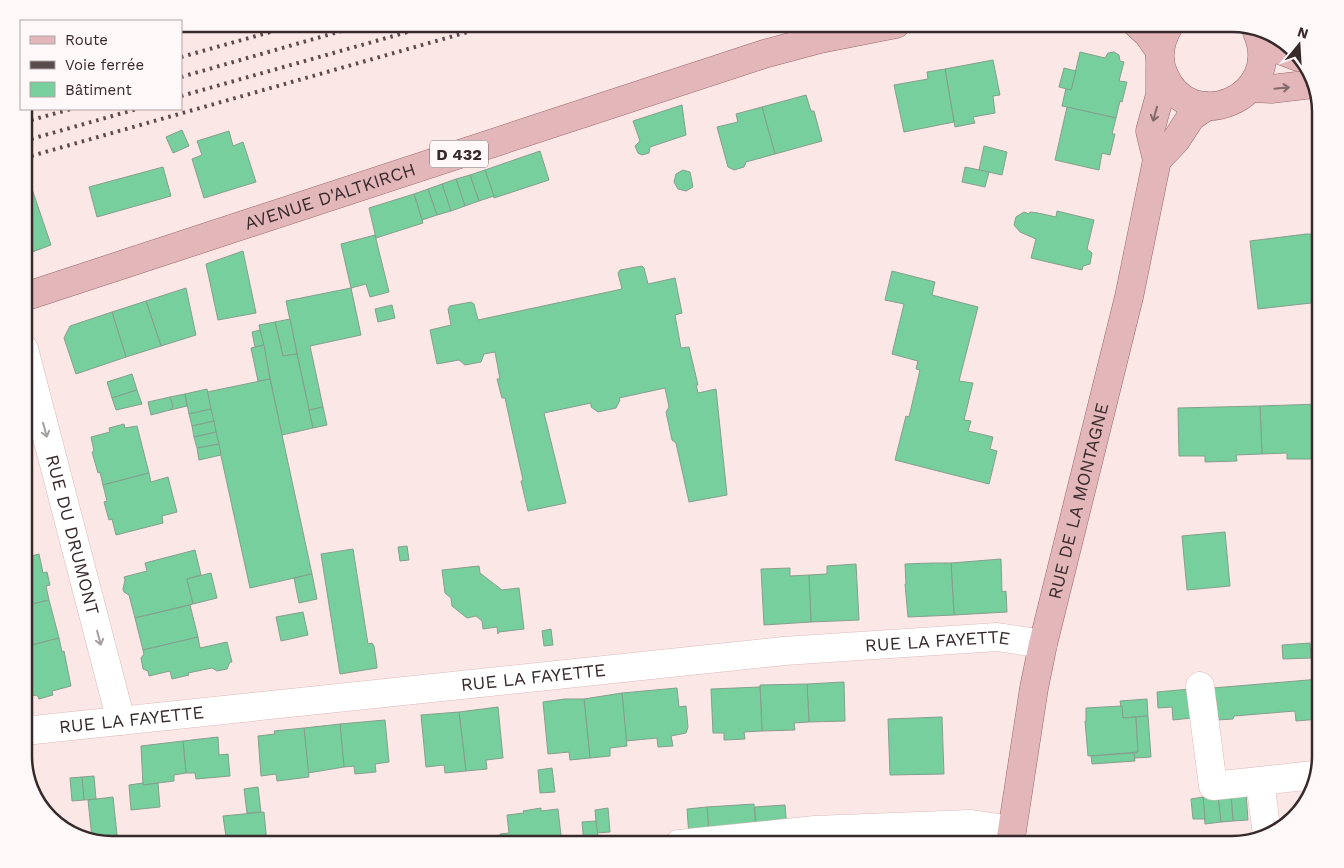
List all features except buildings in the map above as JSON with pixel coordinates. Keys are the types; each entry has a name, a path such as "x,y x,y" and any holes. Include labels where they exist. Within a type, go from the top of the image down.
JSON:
{"main road":[{"name":"AVENUE D'ALTKIRCH","path":"33,294 764,54 855,32"},
{"path":"1146,32 1160,58 1167,81 1177,94 1191,102 1207,106 1223,105 1231,102 1238,99 1251,88 1259,74 1263,59 1260,38"},
{"path":"1160,58 1164,32"},
{"name":"RUE DE LA MONTAGNE","path":"1011,836 1034,688 1043,644 1129,298 1157,160 1150,131 1160,95 1160,58"},
{"path":"1251,88 1271,89 1306,85"},
{"path":"1157,160 1176,140 1191,118 1207,106"}],"street":[{"name":"RUE DU DRUMONT","path":"33,383 121,720"},
{"name":"RUE LA FAYETTE","path":"33,730 784,651 997,637 1043,644"},
{"path":"1200,686 1213,786 1309,776"},
{"path":"1260,781 1266,827"},
{"path":"757,836 815,830 971,824 1008,836"}],"railway":[{"path":"182,57 270,32"},
{"path":"182,77 338,32"},
{"path":"182,96 408,32"},
{"path":"33,155 468,32"},
{"path":"33,120 67,110"},
{"path":"33,138 133,110"}]}
